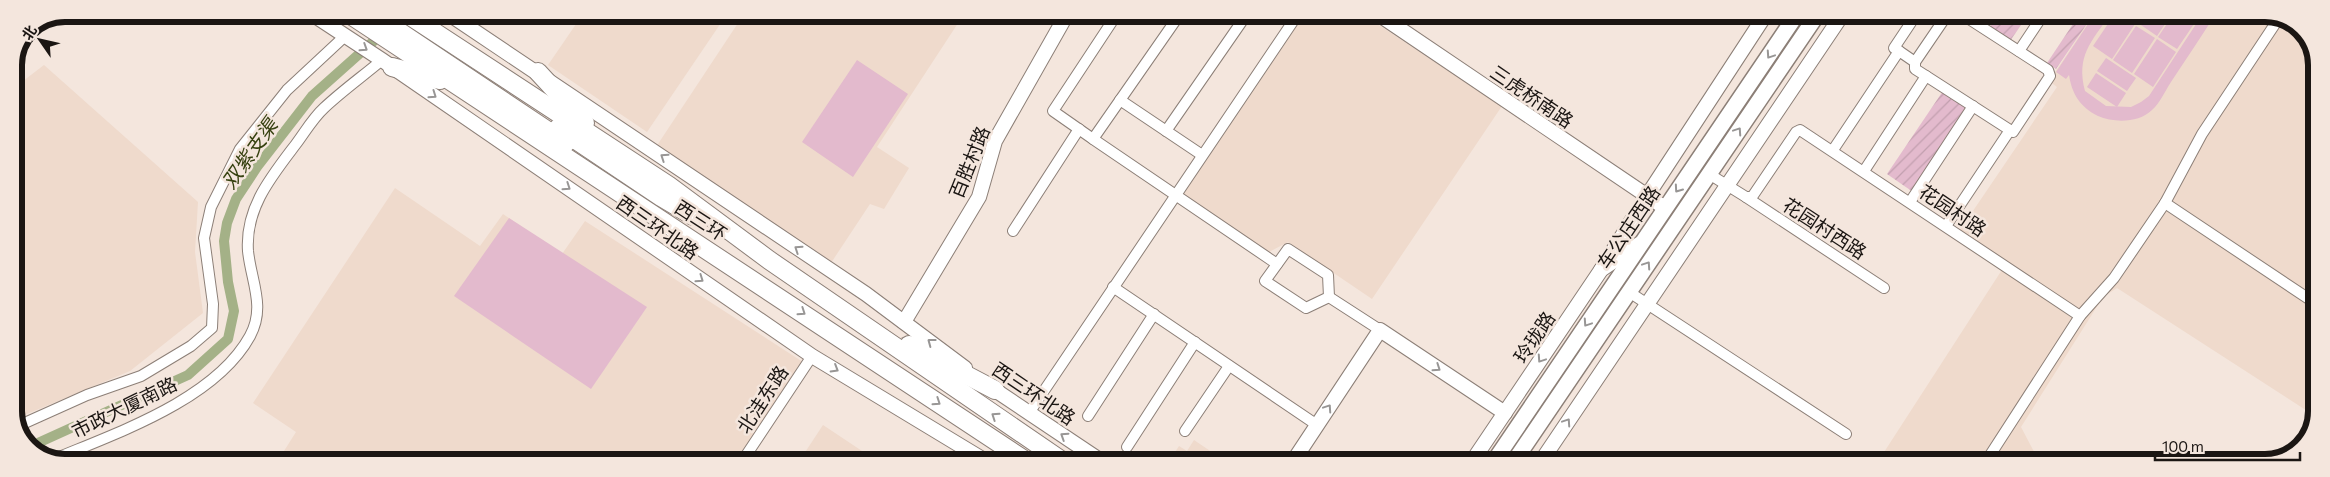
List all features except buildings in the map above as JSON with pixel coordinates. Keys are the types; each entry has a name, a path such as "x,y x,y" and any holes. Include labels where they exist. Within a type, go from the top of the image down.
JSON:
{"highway":[{"name":"西三环","path":"368,22 399,47 1016,454"},
{"path":"370,22 658,200 769,260"},
{"path":"401,22 658,200 756,281"},
{"name":"西三环","path":"419,22 668,185 769,260 1052,454"},
{"path":"387,63 454,83"},
{"path":"538,72 606,145"},
{"path":"837,306 995,390"}],"main road":[{"name":"车公庄西路","path":"1499,454 1792,22"},
{"name":"车公庄西路","path":"1519,454 1812,22"}],"street":[{"name":"西三环北路","path":"324,22 387,63 812,356 974,454"},
{"name":"西三环北路","path":"461,22 538,72 904,322 995,390 1090,454"},
{"name":"百胜村路","path":"904,322 979,197 995,141 1062,22"},
{"path":"1112,22 1053,111 1174,196 1277,264"},
{"path":"1093,139 1174,22"},
{"path":"1166,131 1241,22"},
{"path":"1029,413 1290,22"},
{"name":"三虎桥南路","path":"1390,22 1665,208"},
{"path":"1601,270 1761,22"},
{"path":"1546,454 1837,22"},
{"path":"1911,22 1894,48 1915,62"},
{"path":"1942,22 1915,62 1915,68 2013,132 2050,76 2048,70 1974,22"},
{"path":"2019,51 2038,22"},
{"path":"1991,454 2080,316 2114,278 2165,203 2202,134 2275,24"},
{"path":"24,423 87,395 141,376 191,346 212,328 213,304 204,238 211,207 240,149 287,90 345,36"},
{"path":"1833,150 1899,51"},
{"name":"市政大厦南路","path":"66,454 177,405 235,360 251,335 258,311 255,280 248,252 249,222 264,186 323,109 387,63"},
{"path":"1864,171 1926,76"},
{"path":"1120,100 1202,155"},
{"path":"1910,202 1974,106"},
{"path":"1013,231 1079,129"},
{"name":"花园村路","path":"1746,196 1752,197 1796,132 1800,130 1806,132 2080,316"},
{"path":"1946,226 2010,130"},
{"name":"花园村西路","path":"1710,174 1884,288"},
{"path":"2165,203 2308,297"},
{"name":"玲珑路","path":"1477,454 1601,270 1640,244"},
{"path":"1288,249 1328,275 1329,297 1306,308 1265,281 1288,249"},
{"path":"1113,287 1317,425"},
{"path":"1629,292 1846,434"},
{"path":"1329,297 1505,413"},
{"path":"1088,416 1154,314"},
{"path":"1298,454 1380,330"},
{"path":"1127,447 1195,342"},
{"name":"北洼东路","path":"747,454 812,356"},
{"path":"1184,431 1229,366"}],"shaded area":[{"path":"578,22 722,22 647,132 548,65"},
{"path":"739,22 959,22 877,147 909,168 884,209 870,204 829,266 654,150"},
{"path":"1300,22 1374,22 1502,106 1372,299 1288,242 1267,253 1182,196"},
{"path":"1993,22 2023,22 2010,41 1989,28"},
{"path":"2074,22 2088,22 2056,69 2047,63"},
{"path":"2088,22 2264,22 2286,28 2297,37 2307,57 2308,411 2117,288 2103,297 2021,427 2035,454 1883,454 2007,262 1960,230 2057,87 2049,81"},
{"path":"2089,22 2105,22 2091,42 2084,59 2082,68 2085,91 2106,106 2131,107 2149,96 2197,22 2210,22 2155,107 2140,117 2119,121 2098,116 2086,108 2078,99 2072,88 2069,75 2066,79 2056,72"},
{"path":"2109,22 2132,22 2135,24 2112,59 2093,46"},
{"path":"2139,22 2166,22 2157,36"},
{"path":"2168,22 2195,22 2177,49 2158,37"},
{"path":"2136,26 2155,38 2132,73 2113,60"},
{"path":"2157,39 2176,52 2153,87 2134,74"},
{"path":"2106,58 2136,78 2127,91 2097,71"},
{"path":"857,60 908,94 853,177 802,142"},
{"path":"44,65 198,202 195,252 203,313 130,371 23,416 23,414 22,82"},
{"path":"2096,73 2126,93 2117,107 2087,87"},
{"path":"1943,91 1969,108 1913,192 1887,174"},
{"path":"395,188 480,246 503,214 562,254 585,221 806,364 747,454 282,454 296,432 253,403"},
{"path":"509,218 647,307 591,389 454,296"},
{"path":"823,425 866,454 804,454"},
{"path":"1194,440 1215,454 1174,454 1179,446 1187,451"}],"waterway":[{"name":"双紫支渠","path":"37,444 188,375 228,339 234,311 228,282 224,241 227,223 236,199 257,167 312,96 395,22"}]}
